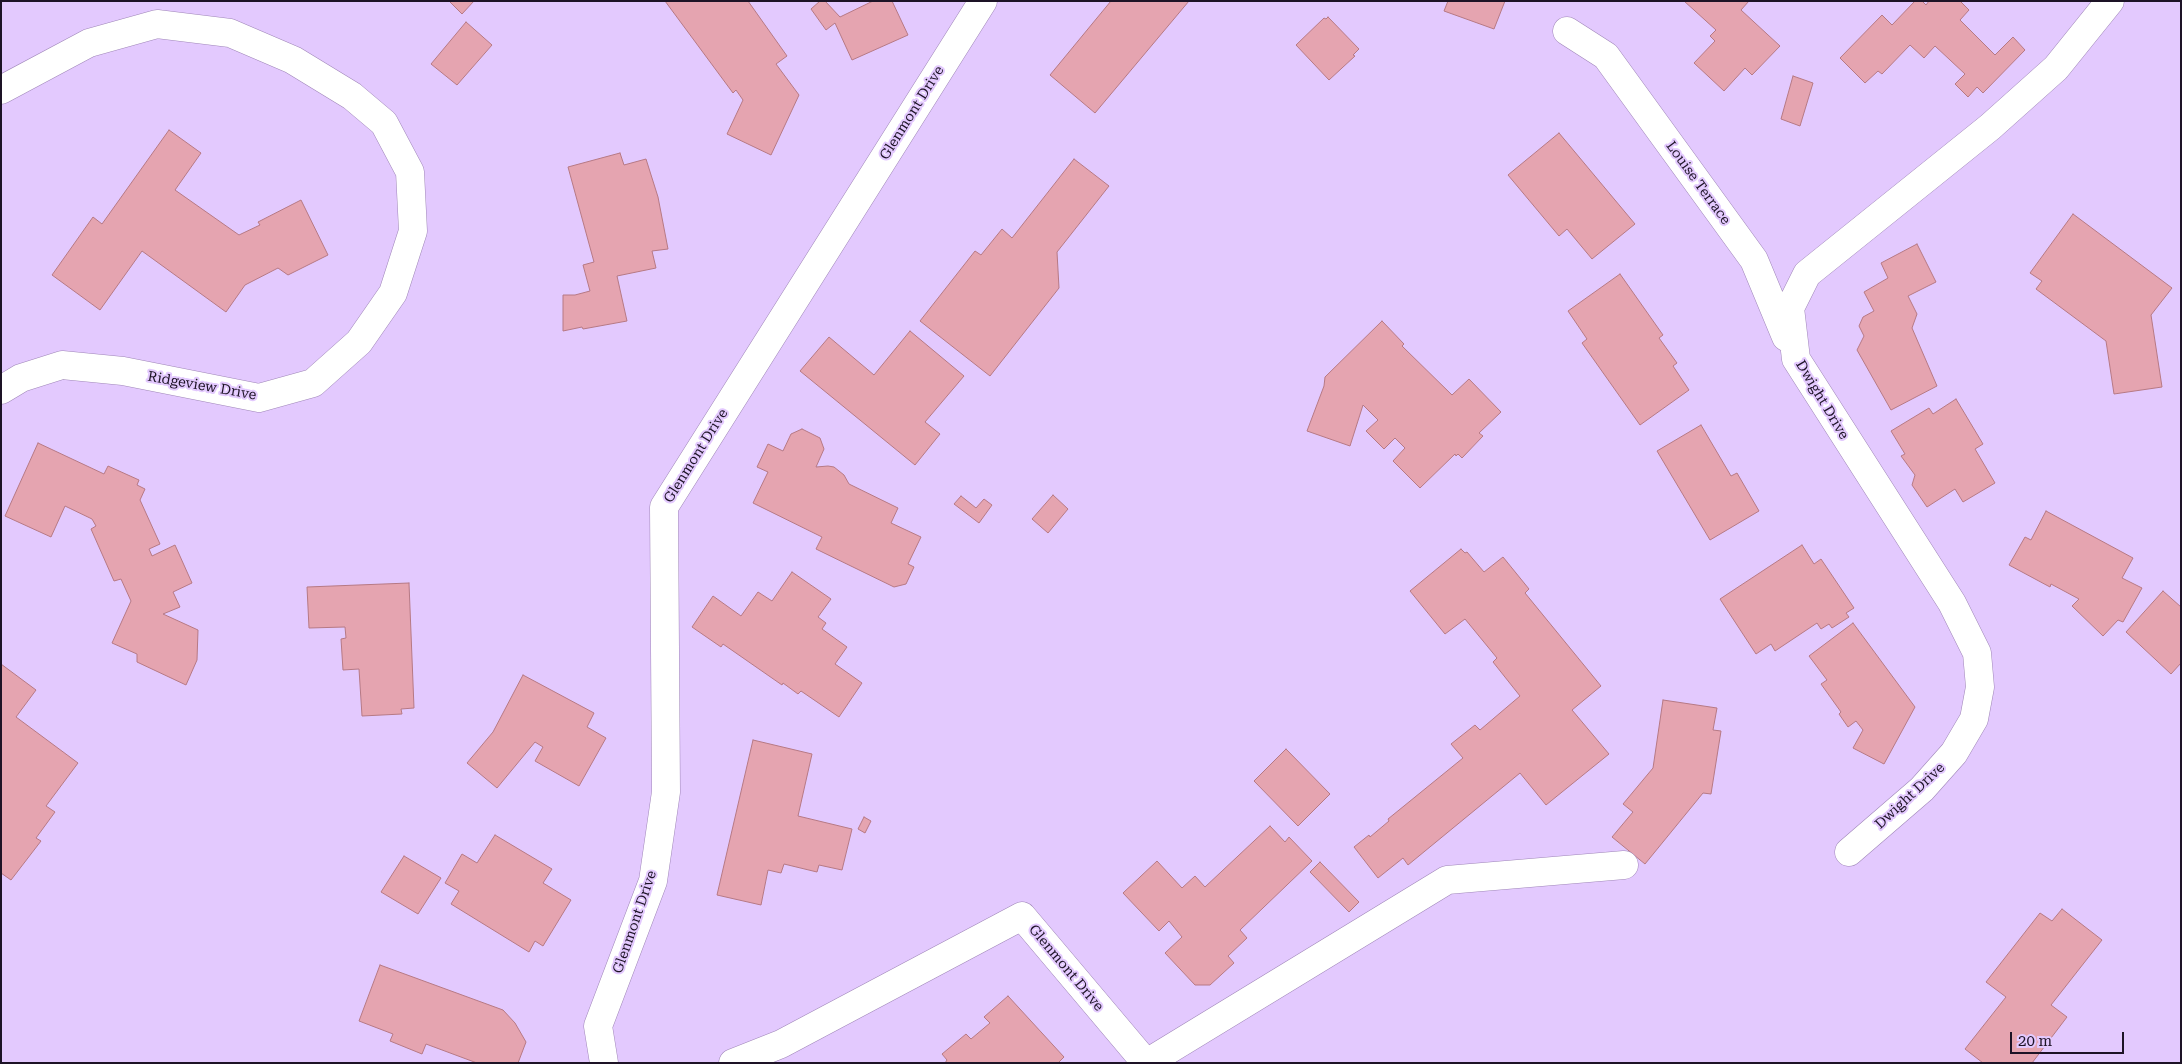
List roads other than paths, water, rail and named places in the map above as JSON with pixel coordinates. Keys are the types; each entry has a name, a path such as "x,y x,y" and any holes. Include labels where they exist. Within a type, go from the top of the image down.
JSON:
{"street":[{"name":"Glenmont Drive","path":"604,1063 598,1026 653,881 666,792 664,507 983,1"},
{"name":"Dwight Drive","path":"1849,852 1922,789 1954,753 1974,719 1980,687 1977,653 1952,604 1796,359 1790,308 1807,274 1990,127 2049,74 2091,27 2110,1"},
{"name":"Ridgeview Drive","path":"1,90 89,44 156,24 230,33 293,60 352,96 384,123 410,172 413,231 393,292 359,342 313,382 259,398 123,372 62,366 21,378 1,390"},
{"name":"Louise Terrace","path":"1567,31 1606,56 1754,260 1796,359"},
{"path":"1147,1063 1447,880 1624,865"},
{"name":"Glenmont Drive","path":"733,1063 781,1044 1022,916 1147,1063"}]}
